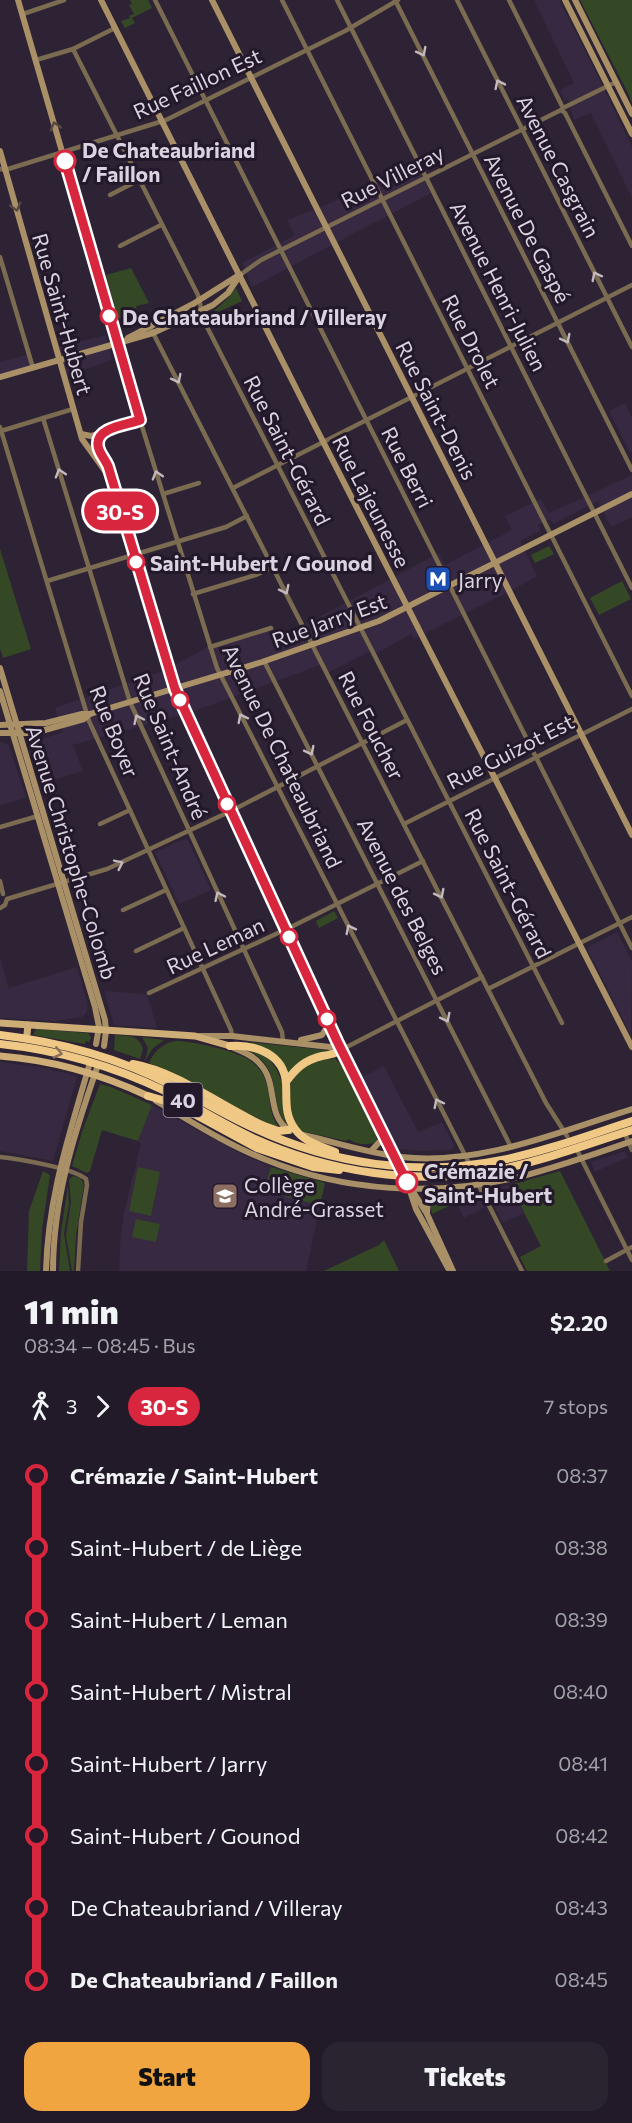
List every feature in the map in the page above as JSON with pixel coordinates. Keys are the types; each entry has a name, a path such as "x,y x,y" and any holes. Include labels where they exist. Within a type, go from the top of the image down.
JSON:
{"highway":[{"name":"40","path":"0,1035 68,1047 117,1061 169,1083 272,1137 351,1160 411,1168 484,1164 532,1153 632,1121"},
{"name":"40","path":"0,1044 56,1053 103,1066 164,1091 268,1144 311,1159 361,1170 418,1176 485,1172 630,1138"},
{"path":"230,1046 244,1045 264,1051 276,1062 286,1082 286,1110 297,1131 311,1142 351,1160"},
{"path":"286,1082 293,1071 301,1065 316,1058 334,1054 340,1048"},
{"path":"117,1061 148,1066 264,1126 278,1131 288,1130"},
{"path":"148,1096 179,1106 257,1148 324,1170 361,1170"}],"main road":[{"name":"Avenue De Chateaubriand","path":"18,0 140,420"},
{"name":"Rue Lajeunesse","path":"101,0 407,608 632,1047"},
{"name":"Rue Saint-Denis","path":"212,0 632,835"},
{"path":"565,0 632,134"},
{"path":"575,0 632,114"},
{"name":"Rue Saint-Hubert","path":"0,151 3,169 84,444 110,478"},
{"name":"Rue Villeray","path":"152,330 240,275"},
{"name":"Rue Villeray","path":"0,377 117,344 201,311 226,295 240,275"},
{"path":"81,434 88,436 140,420"},
{"name":"Rue Saint-Hubert","path":"103,432 98,445 108,466 175,689 340,1048 396,1159"},
{"name":"Rue Jarry Est","path":"0,734 48,730 88,715 264,661 360,628 407,608 632,494"},
{"name":"Avenue Christophe-Colomb","path":"0,668 13,725"},
{"name":"Avenue Christophe-Colomb","path":"0,691 16,734 61,883 103,1030 104,1046"},
{"name":"Rue Jarry Est","path":"0,725 46,723 82,714 88,715"},
{"name":"Avenue Christophe-Colomb","path":"16,734 38,816 61,883"},
{"path":"0,1023 195,1036 232,1036 340,1048"},
{"path":"284,1041 316,1038 324,1034 329,1024"},
{"path":"27,1034 28,1025"},
{"name":"Avenue Christophe-Colomb","path":"96,1044 103,1030"},
{"path":"195,1036 230,1046 253,1058 263,1067 270,1081 276,1115 288,1130 372,1150 396,1159 466,1158 565,1134 632,1109"},
{"path":"0,1056 24,1055 92,1070 148,1096 224,1141 274,1163 352,1184 411,1189 431,1188 524,1175 630,1138"},
{"path":"46,1271 50,1219 92,1070"},
{"path":"372,1150 385,1136"},
{"path":"53,1271 62,1170"},
{"path":"426,1214 431,1188"},
{"path":"411,1189 426,1214 452,1271"},
{"path":"411,1189 422,1221 452,1271"}],"street":[{"path":"22,14 52,6 64,0"},
{"name":"Rue Berri","path":"155,0 632,948"},
{"name":"Rue Drolet","path":"282,0 632,696"},
{"name":"Avenue Henri-Julien","path":"337,0 632,588"},
{"name":"Rue Faillon Est","path":"3,169 163,122 351,28 396,0"},
{"name":"Avenue De Gaspé","path":"396,0 632,470"},
{"name":"Avenue Casgrain","path":"457,0 632,347"},
{"path":"509,0 632,246"},
{"path":"36,60 73,49 115,28"},
{"name":"Rue Saint-Gérard","path":"73,49 199,300 201,311 277,465 562,1023"},
{"name":"Rue Villeray","path":"240,275 258,261 616,82"},
{"path":"110,195 139,180"},
{"path":"120,246 161,225"},
{"path":"0,257 33,368"},
{"path":"232,488 632,285"},
{"name":"Rue Foucher","path":"152,330 550,1111 565,1134"},
{"path":"1,429 73,409"},
{"name":"Rue Saint-André","path":"43,418 130,702 282,1032 284,1041"},
{"name":"Avenue De Chateaubriand","path":"140,420 220,675 466,1158"},
{"name":"Rue Boyer","path":"1,429 88,715 232,1036"},
{"path":"163,494 199,483"},
{"path":"47,581 226,527 247,516"},
{"path":"194,594 256,575 273,567"},
{"path":"210,646 271,627"},
{"name":"Avenue des Belges","path":"264,661 511,1147"},
{"name":"Rue Guizot Est","path":"404,824 632,709"},
{"path":"7,899 102,871 231,811 407,720"},
{"path":"100,824 130,810"},
{"path":"0,827 38,816"},
{"name":"Rue Leman","path":"149,993 286,930 423,861"},
{"path":"0,881 1,894 7,899"},
{"path":"123,910 166,890"},
{"path":"0,908 5,905 7,899"},
{"path":"488,989 632,917"},
{"path":"136,951 184,928"},
{"path":"340,1048 482,977"},
{"path":"616,1114 619,1121"},
{"path":"630,1138 632,1150"},
{"path":"579,1155 629,1249 632,1260"},
{"path":"0,1157 62,1170 82,1176 87,1183 81,1222 78,1271"},
{"path":"476,1181 522,1271"},
{"path":"606,1261 629,1249"}],"shaded area":[{"path":"534,0 559,0 600,81 632,147 632,198 591,113 574,120 568,99 565,100 560,90 574,83"},
{"path":"416,163 431,193 252,287 242,263 295,235 287,220 326,205"},
{"path":"106,335 112,359 65,378 60,361 0,377 0,362 30,354 34,364 55,358 53,348"},
{"path":"625,403 632,417 632,452 630,453 609,411"},
{"path":"632,475 632,517 611,527 598,501 553,524 550,519 538,525 541,530 520,541 537,576 518,587 414,639 411,634 374,655 371,651 327,673 323,664 194,711 73,745 83,771 42,783 31,743 63,732 55,708 163,671 210,646 274,627 280,638 439,553 445,565 512,530 505,516 541,499 549,513"},
{"path":"0,742 9,745 26,798 0,805"},
{"path":"187,838 211,890 179,904 155,852"},
{"path":"617,932 632,961 631,1035 587,948"},
{"path":"0,957 9,988 77,967 88,1005 87,1012 82,1017 56,1021 0,1018"},
{"path":"104,991 147,994 157,1028 114,1025"},
{"path":"0,1062 39,1067 77,1077 53,1161 0,1151"},
{"path":"384,1066 418,1132 442,1122 454,1145 452,1150 399,1149 362,1077"},
{"name":"Collège André-Grasset","path":"152,1105 243,1155 280,1171 325,1183 306,1271 119,1271 124,1212 141,1144 138,1141"},
{"path":"625,1151 628,1157 595,1172 591,1162"},
{"path":"510,1185 524,1213 503,1223 487,1193 490,1189"},
{"path":"475,1191 485,1207 464,1218 452,1193"}],"green space":[{"path":"130,0 148,0 152,8 132,18 135,23 125,28 121,21 134,14 129,5 132,4"},
{"path":"580,0 632,0 632,103 627,91"},
{"path":"131,268 149,303 136,306 138,314 118,319 106,275"},
{"path":"236,288 242,301 207,317 225,301"},
{"path":"549,546 554,554 535,563 531,555"},
{"path":"0,549 31,649 3,658 0,648"},
{"path":"622,581 631,599 599,615 590,598"},
{"path":"334,911 338,918 319,928 316,921"},
{"path":"36,1029 88,1033 91,1037 85,1044 33,1035"},
{"path":"115,1035 136,1038 143,1049 140,1059 114,1050"},
{"path":"142,1037 164,1040 152,1049 145,1061 148,1048"},
{"path":"176,1041 225,1050 255,1064 265,1079 271,1111 279,1127 272,1126 149,1063 160,1048"},
{"path":"249,1042 332,1051 300,1062 288,1074"},
{"path":"246,1049 259,1052 275,1067 284,1091 291,1128 278,1109 272,1077 267,1067 259,1057"},
{"path":"328,1058 332,1060 334,1058 342,1065 376,1133 377,1141 374,1143 359,1144 349,1139 346,1141 301,1131 295,1124 288,1102 290,1084 303,1066"},
{"path":"100,1084 152,1105 138,1141 102,1130 90,1171 87,1173 72,1166"},
{"path":"138,1167 160,1172 151,1216 129,1211"},
{"path":"271,1167 325,1183 320,1205 286,1197 266,1182"},
{"path":"43,1171 50,1175 42,1229 40,1271 27,1271 29,1211"},
{"path":"560,1171 610,1271 527,1271 520,1257 541,1246 510,1185"},
{"path":"73,1176 80,1178 84,1184 76,1236 74,1271 72,1271 66,1236 71,1201 69,1180"},
{"path":"68,1185 69,1204 64,1233 70,1271 59,1271 61,1232"},
{"path":"434,1194 448,1194 453,1204 432,1214 430,1200"},
{"path":"136,1219 160,1224 156,1242 132,1237"},
{"path":"384,1240 399,1271 324,1271 379,1245"}],"bus line":[{"name":"30-S","path":"65,161 140,420 103,432 98,445 108,466 172,681 337,1041 407,1182"}],"place":[{"name":"De Chateaubriand / Faillon","path":"65,161"},
{"name":"De Chateaubriand / Villeray","path":"109,316"},
{"name":"Saint-Hubert / Gounod","path":"136,562"},
{"name":"Jarry","path":"438,579"},
{"name":"Crémazie / Saint-Hubert","path":"407,1182"},
{"name":"Collège André-Grasset","path":"225,1196"}]}
